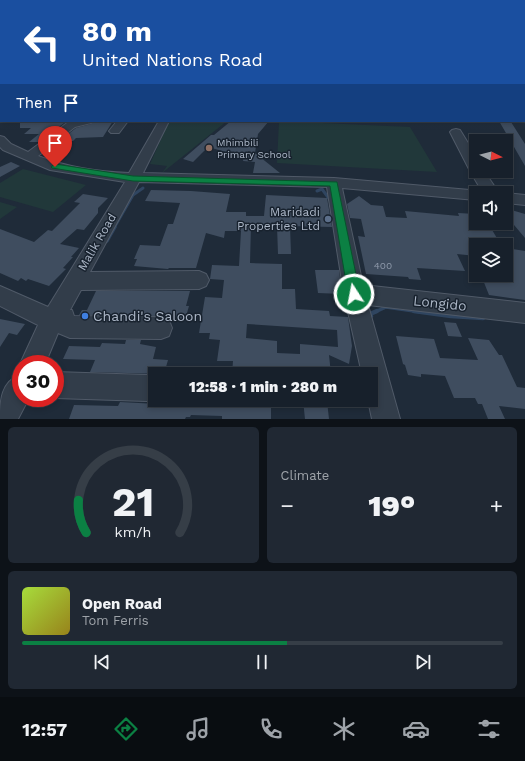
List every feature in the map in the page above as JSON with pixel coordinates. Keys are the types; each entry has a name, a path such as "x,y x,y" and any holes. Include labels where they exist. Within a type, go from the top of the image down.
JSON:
{"street":[{"path":"29,157 71,125 83,122"},
{"path":"115,131 122,122"},
{"name":"Malik Road","path":"36,355 52,320 122,200 125,178 163,122"},
{"path":"456,132 469,155"},
{"path":"0,140 7,147 55,167 125,178 334,183 469,194"},
{"path":"334,183 354,294 386,419"},
{"path":"513,199 525,200"},
{"path":"75,281 198,280"},
{"name":"Longido","path":"354,294 525,313"},
{"path":"0,296 52,320 64,318 66,326 70,327 161,328"},
{"path":"64,385 147,388"},
{"path":"3,419 12,403"}],"green space":[{"path":"169,122 226,122 162,173 167,166 150,164"},
{"path":"279,122 410,127 437,172 277,163"},
{"path":"23,169 86,185 53,212 0,197 0,183"},
{"path":"0,202 17,207 0,219"}],"building":[{"path":"20,122 64,123 39,142 29,142 39,134 24,134 31,128 20,128"},
{"path":"92,122 112,122 103,137 76,138 73,141 63,141 57,143 76,128 91,124"},
{"path":"230,122 268,122 258,134 255,153 280,173 253,173 255,162 243,161 244,157 208,147 193,162 183,159 211,135 214,135"},
{"path":"500,122 511,122 525,144 525,166 513,145 513,134 507,134"},
{"path":"11,162 20,166 0,177 0,167"},
{"path":"151,190 230,194 226,212 246,212 246,216 264,216 266,195 327,198 332,227 290,226 291,254 278,254 277,226 251,225 250,263 282,264 282,289 295,289 296,309 329,311 330,316 348,317 352,346 349,364 329,355 330,367 233,367 233,361 217,361 220,340 209,339 210,333 199,333 205,297 222,298 224,280 210,279 212,265 239,266 241,231 225,231 224,238 206,233 196,268 168,269 134,266 137,259 134,259 140,245 160,246 168,224 173,224 180,203 145,201","holes":["247,324 337,330 338,347 300,344 300,354 277,353 277,341 246,338"]},
{"path":"83,194 108,198 98,208 98,213 84,230 77,229 60,244 79,248 63,268 66,269 49,286 28,279 26,281 21,278 18,281 0,273 0,229 34,242 48,230 52,231 80,203 74,202"},
{"path":"359,196 371,205 383,206 386,217 407,218 405,211 459,216 458,213 469,214 469,230 492,230 497,238 469,238 469,255 457,254 465,271 417,268 421,280 409,279 408,277 366,274 358,236 365,237 361,219 350,218 347,204"},
{"path":"513,210 525,214 525,238 513,224"},
{"path":"513,249 525,251 525,300 489,295 484,282 513,282"},
{"path":"315,270 339,270 342,294 318,293"},
{"path":"96,291 190,291 186,306 189,306 185,320 170,320 161,316 79,315 82,310 87,310"},
{"path":"0,319 25,324 17,335 9,333 0,347"},
{"path":"444,322 456,323 462,337 448,336"},
{"path":"396,336 434,339 440,358 478,360 468,338 489,340 499,355 502,355 517,387 525,388 525,409 499,406 505,419 488,419 482,404 478,404 475,398 454,398 445,376 421,374 421,377 408,375 405,365 403,364"},
{"path":"126,340 141,340 140,344 156,347 153,359 168,360 166,367 148,367 148,374 90,372 95,360 64,359 69,346 100,347 102,343 125,344"},
{"path":"120,402 148,404 148,407 271,407 271,419 222,419 222,416 191,415 185,419 69,419 74,405 118,406"},
{"path":"304,407 328,407 329,419 305,419"}],"waterway":[{"path":"114,228 133,195 143,188"},
{"path":"317,191 322,189 330,200"},
{"path":"107,241 115,227"},
{"path":"375,312 386,307 414,311"},
{"path":"371,316 370,314 377,311"},
{"path":"414,311 451,316 483,318"},
{"path":"414,311 421,312"}],"place":[{"name":"Mhimbili Primary School","path":"209,148"},
{"name":"Maridadi Properties Ltd","path":"328,219"},
{"name":"Chandi's Saloon","path":"85,316"}],"route":[{"path":"55,167 117,178 133,179 334,183 354,294"}]}
